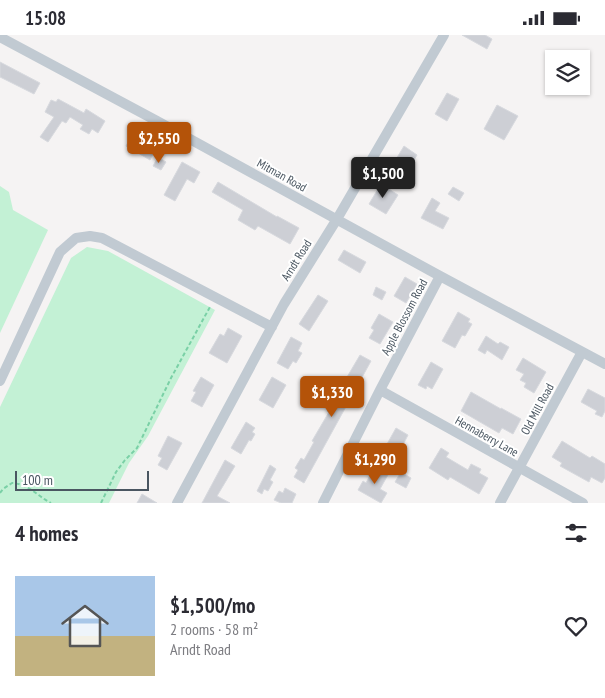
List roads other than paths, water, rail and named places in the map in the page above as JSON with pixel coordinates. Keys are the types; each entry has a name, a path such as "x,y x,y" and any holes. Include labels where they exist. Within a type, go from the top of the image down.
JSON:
{"street":[{"name":"Arndt Road","path":"177,503 284,304 337,219 444,35"},
{"name":"Mitman Road","path":"0,37 605,364"},
{"path":"0,381 60,252 76,237 90,236 102,238 272,327"},
{"name":"Apple Blossom Road","path":"327,502 380,390 440,276"},
{"name":"Old Mill Road","path":"500,503 582,352"},
{"name":"Hennaberry Lane","path":"380,390 583,503"}]}
